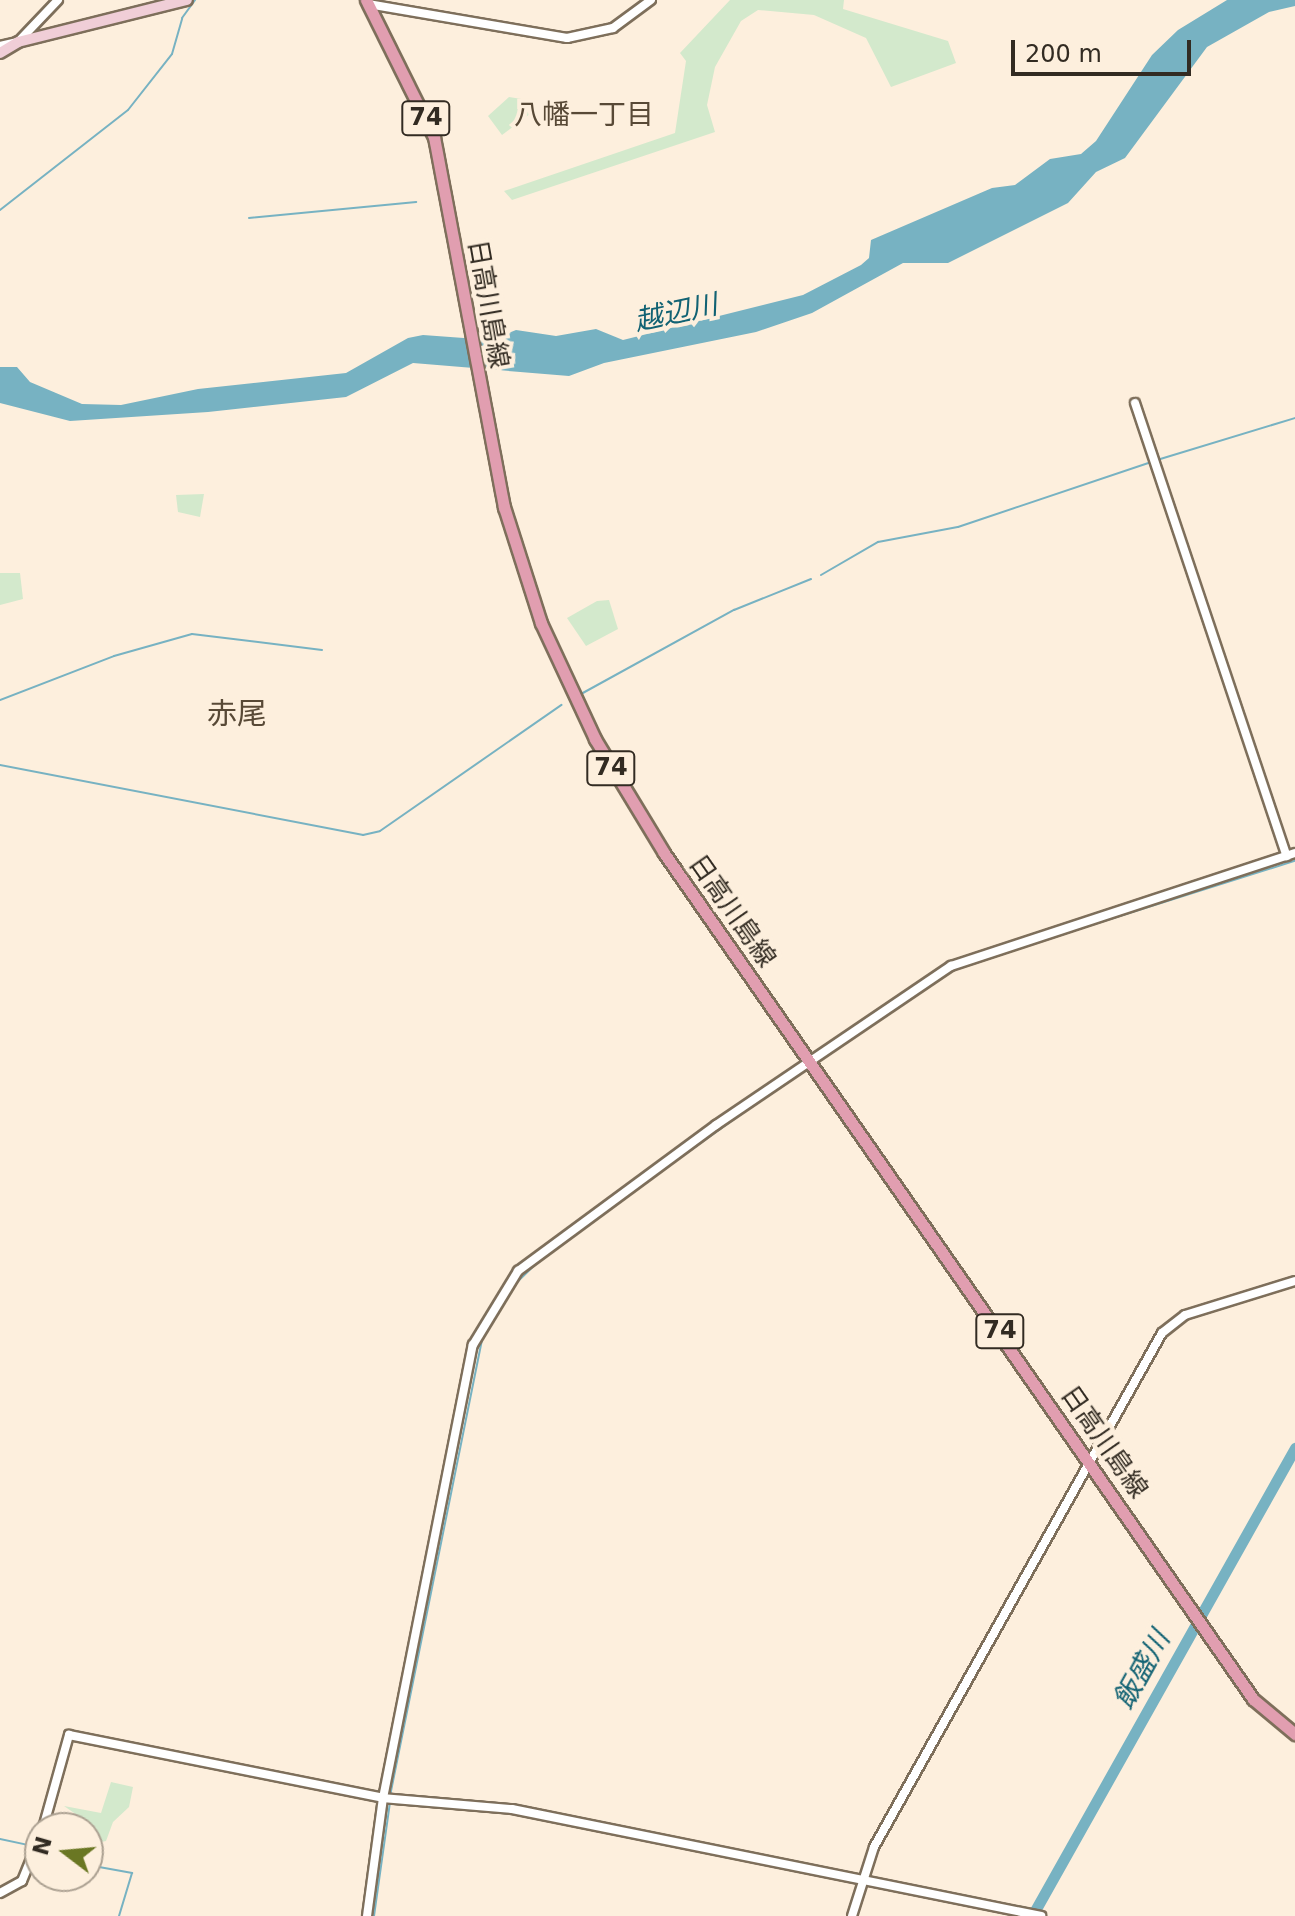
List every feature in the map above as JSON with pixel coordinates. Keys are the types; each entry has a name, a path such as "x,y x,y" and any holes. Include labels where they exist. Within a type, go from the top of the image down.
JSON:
{"main road":[{"path":"0,53 18,42 187,0"},
{"name":"日高川島線","path":"367,2 429,124 456,246 490,438 524,574 590,729 637,813 1190,1603 1259,1707 1295,1734"}],"street":[{"path":"0,46 18,42 58,0"},
{"path":"367,2 567,38 613,28 651,0"},
{"path":"367,1916 383,1798 473,1345 483,1321 518,1271 548,1245 810,1060 951,966 1291,854 1135,403"},
{"path":"852,1916 874,1847 1170,1324 1295,1281"},
{"path":"47,1812 69,1735 383,1798 512,1809 1041,1916"},
{"path":"0,1893 22,1881 24,1876"}],"green space":[{"path":"730,0 844,0 843,9 948,41 956,63 891,87 866,38 814,15 758,10 741,21 715,67 707,105 715,132 512,200 504,191 675,133 686,61 680,53"},
{"path":"509,97 534,101 535,110 502,135 488,116"},
{"path":"204,494 200,517 178,512 176,495"},
{"path":"0,573 20,573 23,599 0,605"},
{"path":"609,600 618,629 586,646 567,618 597,601"},
{"path":"111,1782 133,1787 129,1807 113,1822 104,1841 104,1812 101,1812"},
{"path":"64,1806 96,1812 73,1812"}],"water":[{"path":"1227,0 1295,0 1295,6 1269,12 1207,47 1125,158 1096,172 1068,203 948,263 903,263 812,313 756,332 604,363 569,376 413,363 346,397 208,412 70,421 0,403 0,367 17,367 30,382 82,404 121,405 198,389 346,373 408,338 423,335 491,340 516,330 556,336 596,329 623,340 803,295 861,265 869,258 871,240 992,188 1015,185 1050,159 1081,154 1096,141 1152,55 1178,30"}],"waterway":[{"path":"0,210 128,110 172,54 182,18 195,0"},
{"path":"249,218 416,202"},
{"path":"1157,460 1295,418"},
{"path":"821,575 878,542 958,527 1151,462"},
{"path":"581,694 734,610 811,579"},
{"path":"0,700 114,656 192,634 322,650"},
{"path":"0,765 363,835 380,831 561,705"},
{"path":"1047,939 1295,861"},
{"path":"625,1197 792,1078"},
{"path":"513,1286 543,1257"},
{"path":"390,1796 483,1336"},
{"name":"飯盛川","path":"1032,1916 1295,1448"},
{"path":"374,1916 390,1802"},
{"path":"0,1839 24,1844"},
{"path":"104,1868 132,1873 119,1916"}],"district":[{"name":"八幡一丁目","path":"584,115"},
{"name":"赤尾","path":"237,714"}],"water label":[{"name":"越辺川","path":"676,313"}]}
